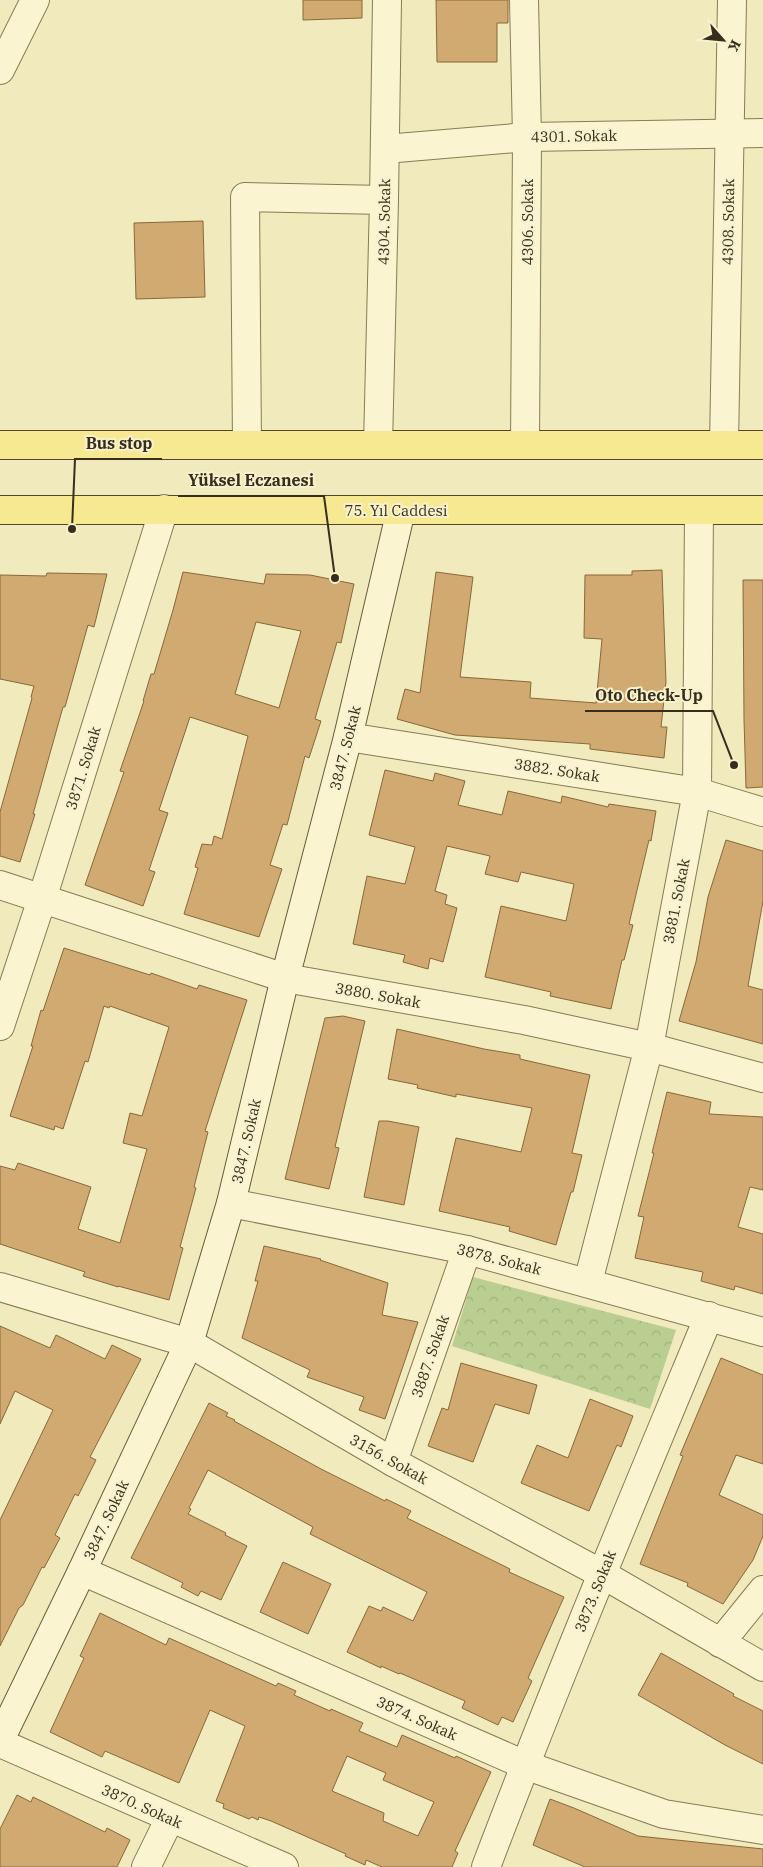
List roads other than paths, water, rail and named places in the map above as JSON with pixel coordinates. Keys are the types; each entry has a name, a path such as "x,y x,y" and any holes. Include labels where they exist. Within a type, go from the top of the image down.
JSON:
{"main road":[{"path":"0,445 763,445"},
{"name":"75. Yıl Caddesi","path":"0,510 763,510"}],"street":[{"path":"0,70 35,0"},
{"name":"4304. Sokak","path":"378,445 387,0"},
{"name":"4306. Sokak","path":"524,0 527,137 525,445"},
{"name":"4308. Sokak","path":"724,445 732,0"},
{"name":"4301. Sokak","path":"385,149 527,137 763,133"},
{"path":"247,445 245,197 384,200"},
{"name":"3871. Sokak","path":"0,1026 42,899 164,510"},
{"name":"3847. Sokak","path":"0,1742 189,1342 231,1203 284,978 348,737 401,510"},
{"name":"3881. Sokak","path":"588,1282 649,1047 697,792 699,510"},
{"name":"3882. Sokak","path":"348,737 697,792 763,812"},
{"name":"3880. Sokak","path":"0,885 284,978 524,1020 649,1047 763,1078"},
{"name":"3878. Sokak","path":"231,1203 467,1250 763,1332"},
{"name":"3887. Sokak","path":"393,1462 467,1250"},
{"name":"3156. Sokak","path":"0,1287 189,1342 393,1462 602,1574 763,1667"},
{"name":"3873. Sokak","path":"486,1867 602,1574 710,1316"},
{"name":"3874. Sokak","path":"82,1571 525,1765 664,1814 763,1830"},
{"path":"720,1642 763,1590"},
{"name":"3870. Sokak","path":"0,1742 284,1867"},
{"path":"146,1867 170,1818"}],"place":[{"name":"Bus stop","path":"72,529"},
{"name":"Yüksel Eczanesi","path":"335,578"},
{"name":"Oto Check-Up","path":"734,765"}]}
